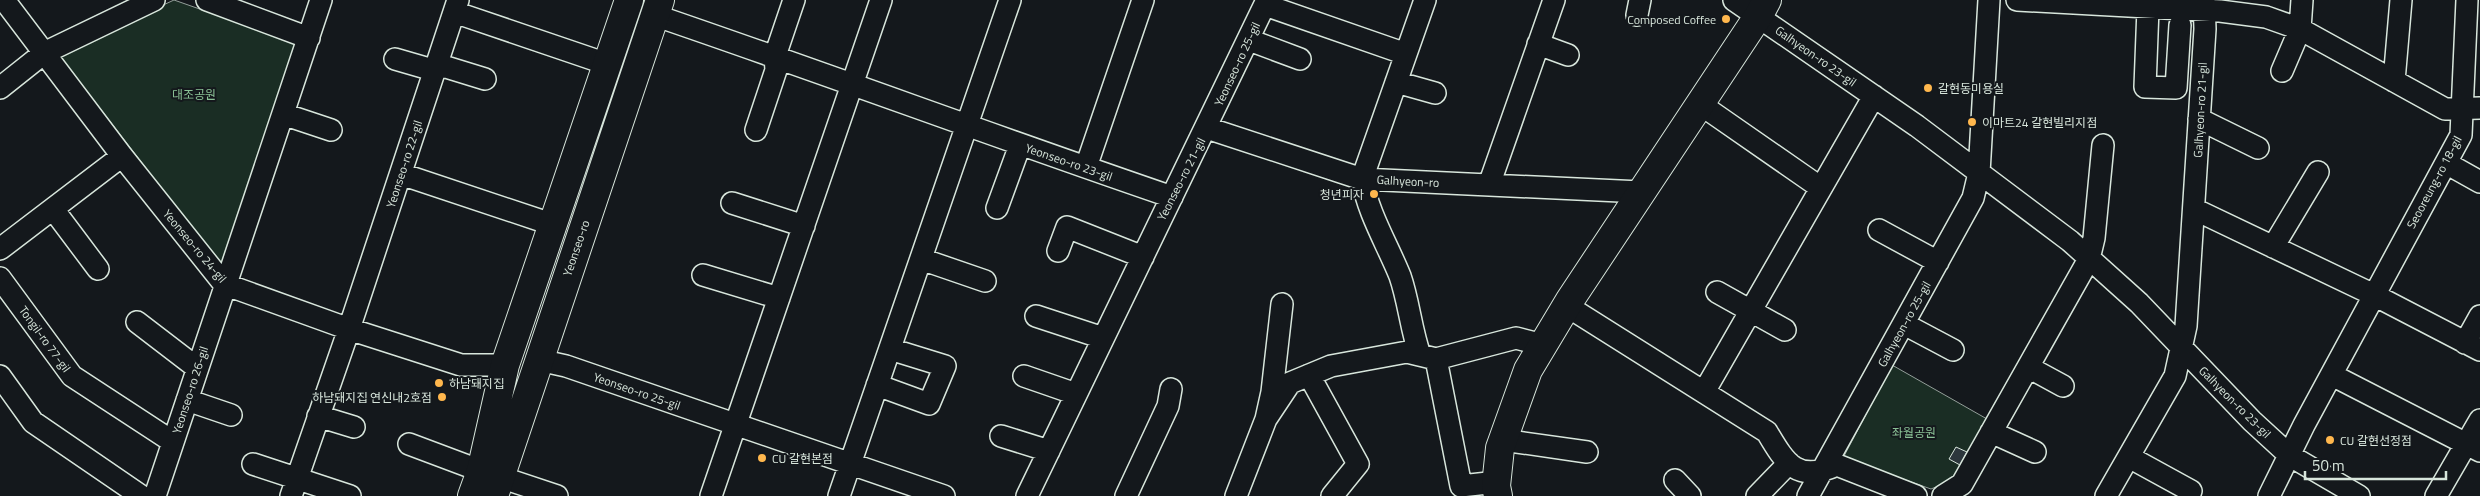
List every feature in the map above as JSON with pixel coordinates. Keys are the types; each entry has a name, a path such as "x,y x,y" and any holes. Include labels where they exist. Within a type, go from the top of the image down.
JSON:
{"main road":[{"path":"487,485 505,365 607,64 623,2"},
{"name":"Yeonseo-ro","path":"487,485 538,360 657,7"},
{"name":"Galhyeon-ro","path":"1497,489 1503,440 1528,370 1567,306 1763,8"}],"street":[{"name":"Yeonseo-ro 24-gil","path":"4,0 122,156 224,284 350,329 461,365 505,365"},
{"path":"0,88 44,52 154,0"},
{"path":"207,0 309,38"},
{"path":"224,284 321,0"},
{"path":"756,130 776,70 775,56 794,0"},
{"path":"711,496 881,0"},
{"path":"839,496 1010,0"},
{"path":"1086,167 1143,0"},
{"path":"1362,179 1426,0"},
{"path":"1488,185 1554,0"},
{"path":"1734,0 1763,8"},
{"path":"1978,173 1989,0"},
{"path":"2017,0 2098,2 2148,8 2204,5 2266,17 2300,29 2445,109 2472,108"},
{"path":"2282,71 2300,29 2302,0"},
{"path":"2394,81 2401,0"},
{"name":"Seooreung-ro 18-gil","path":"2289,455 2461,135 2472,108 2467,0"},
{"path":"1266,3 1406,54"},
{"name":"Yeonseo-ro 25-gil","path":"1207,128 1266,3"},
{"name":"Galhyeon-ro 21-gil","path":"2194,209 2205,29 2204,5"},
{"path":"456,6 607,64"},
{"name":"Yeonseo-ro 22-gil","path":"350,329 456,6"},
{"name":"Yeonseo-ro 23-gil","path":"657,7 775,56 853,83 967,127 1172,197"},
{"name":"Galhyeon-ro 23-gil","path":"1763,8 1874,96 2089,258 2139,303 2252,421 2289,455 2359,496"},
{"path":"2148,8 2145,87 2176,88 2180,25"},
{"path":"1249,40 1300,59"},
{"path":"1538,44 1568,55"},
{"path":"395,58 426,68 446,67 485,79"},
{"path":"1396,82 1435,92"},
{"path":"1704,392 1874,96"},
{"path":"1700,104 1821,188"},
{"path":"283,114 331,130"},
{"path":"2199,119 2258,148"},
{"name":"Yeonseo-ro 21-gil","path":"1027,496 1207,128 1362,179"},
{"path":"997,208 1020,145"},
{"path":"1943,496 1962,484 2089,258 2094,238 2103,145"},
{"path":"0,249 122,156"},
{"path":"2446,163 2480,182"},
{"path":"2273,247 2318,172"},
{"name":"Galhyeon-ro 25-gil","path":"1808,496 1973,198 1978,173"},
{"path":"400,174 554,225"},
{"name":"Galhyeon-ro","path":"1497,489 1461,486 1428,357 1413,335 1400,278 1365,198 1362,179 1642,192"},
{"path":"732,203 804,226"},
{"path":"52,209 98,269"},
{"path":"2106,496 2175,376 2186,326 2194,209 2374,295 2473,346 2480,316"},
{"path":"1058,251 1067,227 1143,257"},
{"path":"1879,230 1938,262"},
{"path":"921,260 985,281"},
{"path":"703,275 779,298"},
{"name":"Tongil-ro 77-gil","path":"0,278 72,376 173,442"},
{"name":"Yeonseo-ro 26-gil","path":"155,496 224,284"},
{"path":"1717,292 1785,330"},
{"path":"1236,496 1266,419 1272,392 1282,304"},
{"path":"1567,306 1767,432 1781,456 1802,473 1820,473 1837,466 1916,496"},
{"path":"1036,316 1103,338"},
{"path":"137,322 197,368"},
{"path":"1904,324 1953,350"},
{"path":"294,488 350,329"},
{"path":"1266,419 1290,382 1331,366 1407,352 1428,357 1516,338 1543,345"},
{"path":"877,385 929,404 945,366 890,349"},
{"name":"Yeonseo-ro 25-gil","path":"538,360 566,366 944,496"},
{"path":"2028,368 2063,386"},
{"path":"1309,375 1358,464 1332,496"},
{"path":"2332,375 2473,447"},
{"path":"0,376 33,422 141,496"},
{"path":"1024,376 1076,394"},
{"path":"1126,496 1168,406 1171,389"},
{"path":"187,400 231,414"},
{"path":"318,416 354,427"},
{"path":"2436,496 2473,447 2480,420"},
{"path":"1991,432 2035,452"},
{"path":"1001,436 1049,451"},
{"path":"1503,440 1587,452"},
{"path":"409,444 487,485 557,496"},
{"path":"2268,496 2289,455"},
{"path":"2127,460 2191,491"},
{"path":"1756,496 1790,463"},
{"path":"253,464 294,488 350,496"},
{"path":"1675,480 1690,496"}],"green space":[{"name":"대조공원","path":"174,0 299,44 222,264 216,259 58,54"},
{"name":"좌월공원","path":"1892,365 1987,419 1955,479 1931,489 1843,458"}],"building":[{"path":"1956,447 1967,452 1960,465 1949,459"}],"place":[{"name":"Composed Coffee","path":"1726,19"},
{"name":"갈현동미용실","path":"1928,88"},
{"name":"이마트24 갈현빌리지점","path":"1972,122"},
{"name":"청년피자","path":"1374,194"},
{"name":"하남돼지집","path":"439,383"},
{"name":"하남돼지집 연신내2호점","path":"442,397"},
{"name":"CU 갈현선정점","path":"2330,440"},
{"name":"CU 갈현본점","path":"762,458"}]}
